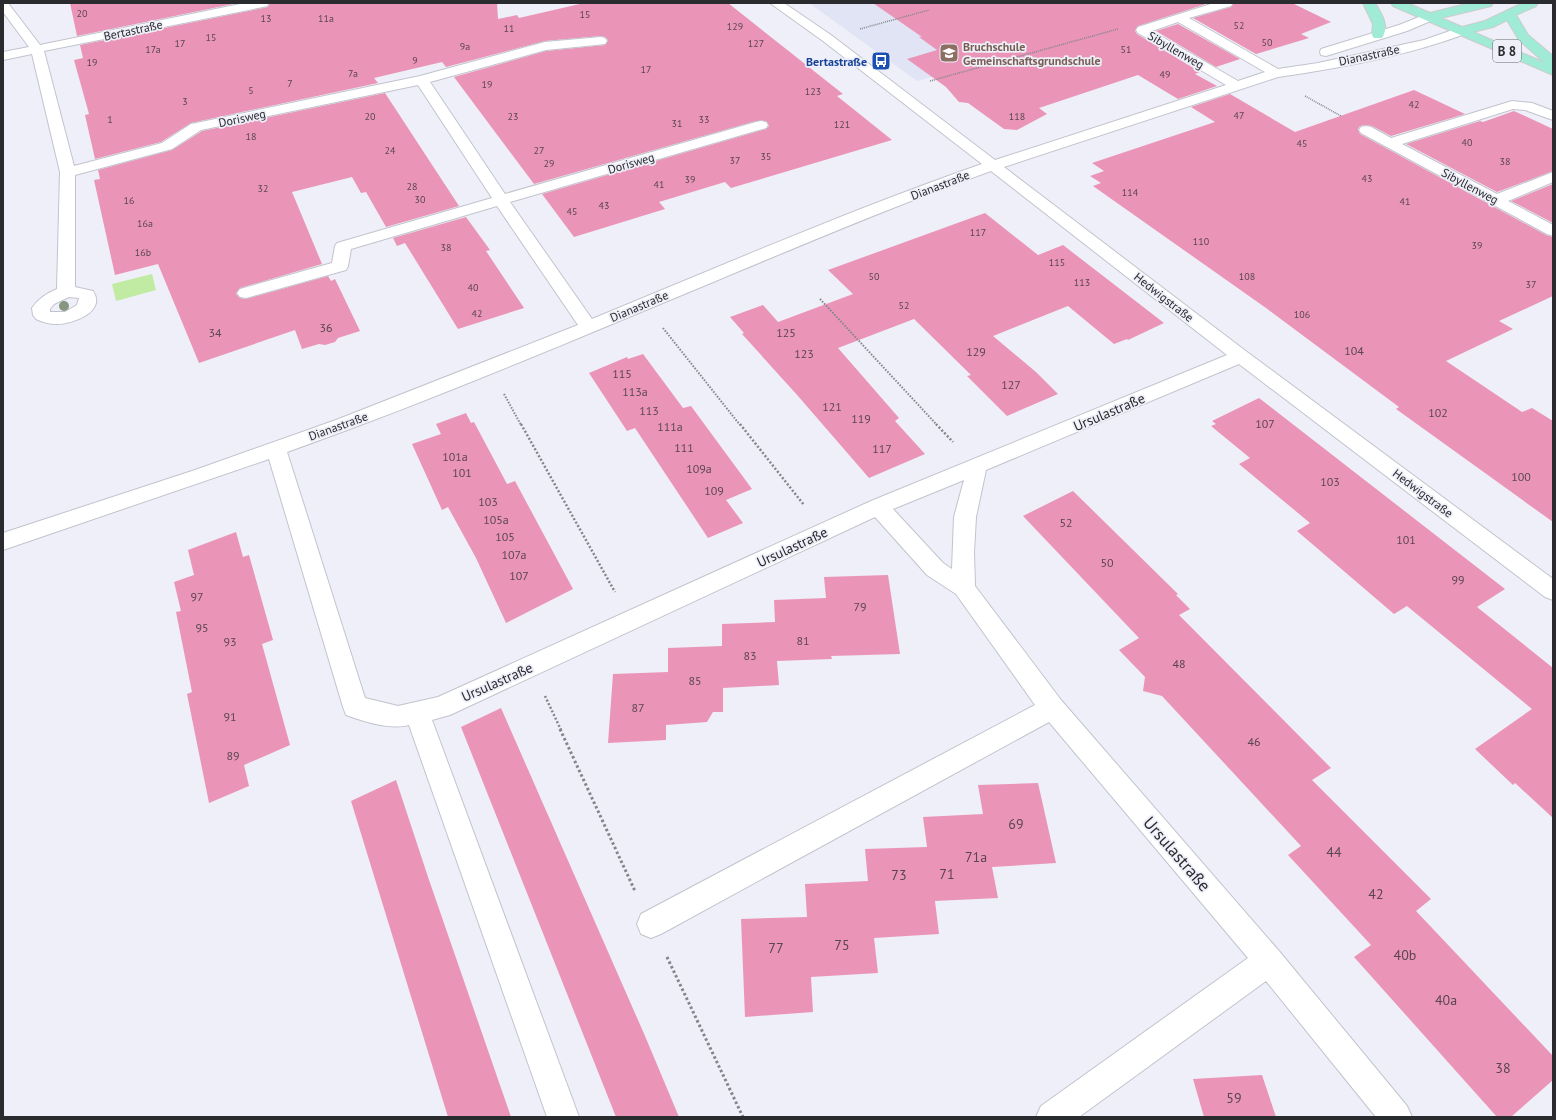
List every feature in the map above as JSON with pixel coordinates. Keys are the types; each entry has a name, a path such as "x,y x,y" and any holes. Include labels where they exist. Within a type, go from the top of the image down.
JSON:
{"main road":[{"path":"1369,3 1376,13 1379,24 1378,35"},
{"name":"B 8","path":"1397,3 1553,71"},
{"path":"1429,17 1487,3"},
{"path":"1461,31 1489,24 1532,3"},
{"path":"1510,15 1523,37 1553,63"}],"street":[{"name":"Bertastraße","path":"3,56 263,3"},
{"name":"Hedwigstraße","path":"776,3 827,38 896,90 992,166 1241,356 1553,591"},
{"name":"Sibyllenweg","path":"1142,30 1227,3"},
{"path":"3,4 37,49 68,172 66,292"},
{"path":"1179,17 1276,72"},
{"name":"Dianastraße","path":"3,542 343,425 808,237 992,166 1276,72 1303,60 1403,28 1429,17"},
{"name":"Sibyllenweg","path":"1142,30 1236,85"},
{"name":"Dianastraße","path":"1276,72 1318,66 1428,43 1461,31"},
{"name":"Dorisweg","path":"68,172 167,146 196,127 422,80 544,46 601,41"},
{"path":"422,80 501,200 588,327"},
{"path":"1390,143 1512,105 1527,106 1553,116"},
{"name":"Dorisweg","path":"246,293 340,266 343,246 761,125"},
{"name":"Sibyllenweg","path":"1366,130 1553,231"},
{"path":"1496,200 1553,177"},
{"name":"Ursulastraße","path":"276,449 355,707 398,717 441,707 878,508 1241,356"},
{"path":"964,588 964,517 976,467"},
{"name":"Ursulastraße","path":"878,508 935,569 964,588 1052,708 1269,961 1396,1117"},
{"path":"651,924 1052,708"},
{"path":"417,712 564,1117"},
{"path":"1052,1117 1269,961"}],"path":[{"path":"827,38 929,10"},
{"path":"896,90 1123,27 1142,30"},
{"path":"1276,72 1292,89 1366,130"},
{"path":"820,298 976,467"},
{"path":"644,304 825,532"},
{"path":"489,367 631,620"}],"shaded area":[{"name":"Bruchschule Gemeinschaftsgrundschule","path":"809,3 1087,3 1125,24 917,81"}],"green space":[{"path":"152,274 156,290 116,301 112,284"}],"building":[{"path":"70,3 238,3 77,36"},
{"path":"270,3 497,3 498,19 517,15 519,18 584,3 728,3 843,94 837,96 892,140 731,188 725,182 659,202 665,209 574,237 542,194 766,129 769,126 766,121 756,121 534,184 454,77 546,51 605,45 608,40 601,36 545,41 446,67 442,62 374,78 378,83 191,123 161,142 95,159 85,115 89,114 74,60 83,58 80,45 268,7"},
{"path":"873,3 1209,3 1138,26 1135,31 1137,34 1200,72 1195,74 1217,86 1178,99 1138,75 1039,108 1047,114 1017,130 1004,129 968,103 959,102 946,87 907,59 937,50 919,37 922,37"},
{"path":"1234,3 1292,3 1331,22 1301,34 1309,38 1256,54 1193,18 1231,7"},
{"path":"1178,24 1240,59 1216,67 1156,31"},
{"path":"1414,90 1465,114 1391,136 1372,126 1360,126 1358,129 1360,134 1546,235 1553,237 1553,296 1499,321 1513,329 1446,361 1522,412 1532,408 1553,421 1553,522 1396,409 1399,407 1266,308 1093,186 1101,183 1090,176 1104,171 1092,163 1215,122 1191,107 1230,94 1295,132"},
{"path":"385,93 459,206 386,227 366,192 361,193 352,177 292,192 322,264 240,288 236,294 240,298 246,299 328,276 331,281 335,279 360,331 338,338 335,342 325,345 319,344 302,349 295,330 199,363 158,264 115,275 94,180 100,179 98,170 172,150 202,131"},
{"path":"1514,111 1553,129 1553,171 1497,192 1406,144 1480,121 1483,122"},
{"path":"1553,184 1553,223 1511,201"},
{"path":"985,213 1038,255 1063,245 1164,323 1128,340 1127,339 1114,344 1068,306 993,336 1036,372 1058,394 1007,416 967,376 971,375 914,319 838,348 899,418 895,421 925,454 869,478 742,334 744,333 730,317 763,305 778,322 853,294 828,270"},
{"path":"466,217 490,250 486,251 524,308 458,329 405,243 397,246 393,238"},
{"path":"643,354 683,408 691,406 752,489 726,500 743,523 708,538 635,428 627,431 589,373 627,357 628,359"},
{"path":"1259,398 1505,589 1477,607 1553,668 1553,818 1515,783 1513,785 1475,749 1532,709 1407,606 1394,614 1297,531 1310,523 1239,464 1250,458 1211,426 1216,424 1212,421"},
{"path":"466,413 471,423 474,422 507,484 515,481 573,589 506,623 476,558 448,507 442,510 412,444 441,434 436,424"},
{"path":"1073,491 1178,594 1176,595 1190,609 1179,615 1331,768 1312,780 1431,899 1416,911 1553,1056 1553,1080 1511,1117 1497,1117 1354,957 1371,945 1288,855 1301,846 1162,696 1143,691 1145,677 1119,650 1139,638 1023,516"},
{"path":"236,532 243,557 249,555 273,640 262,644 290,745 244,765 249,786 209,803 187,694 192,692 176,612 181,611 174,582 194,575 188,550"},
{"path":"888,575 900,654 831,656 832,659 777,661 779,685 723,688 723,712 713,712 707,722 666,725 666,740 608,743 613,674 668,672 668,648 722,646 722,624 775,622 774,600 826,598 824,577"},
{"path":"501,708 679,1117 616,1117 461,727"},
{"path":"396,780 511,1117 448,1117 351,801"},
{"path":"1038,783 1056,863 992,867 998,898 935,901 939,934 874,938 878,973 811,977 813,1012 745,1017 741,919 807,917 805,884 868,881 865,849 927,847 923,817 983,814 978,785"},
{"path":"1262,1075 1276,1117 1204,1117 1193,1079"}],"place":[{"name":"Bruchschule Gemeinschaftsgrundschule","path":"949,53"},
{"name":"Bertastraße","path":"881,61"}]}
